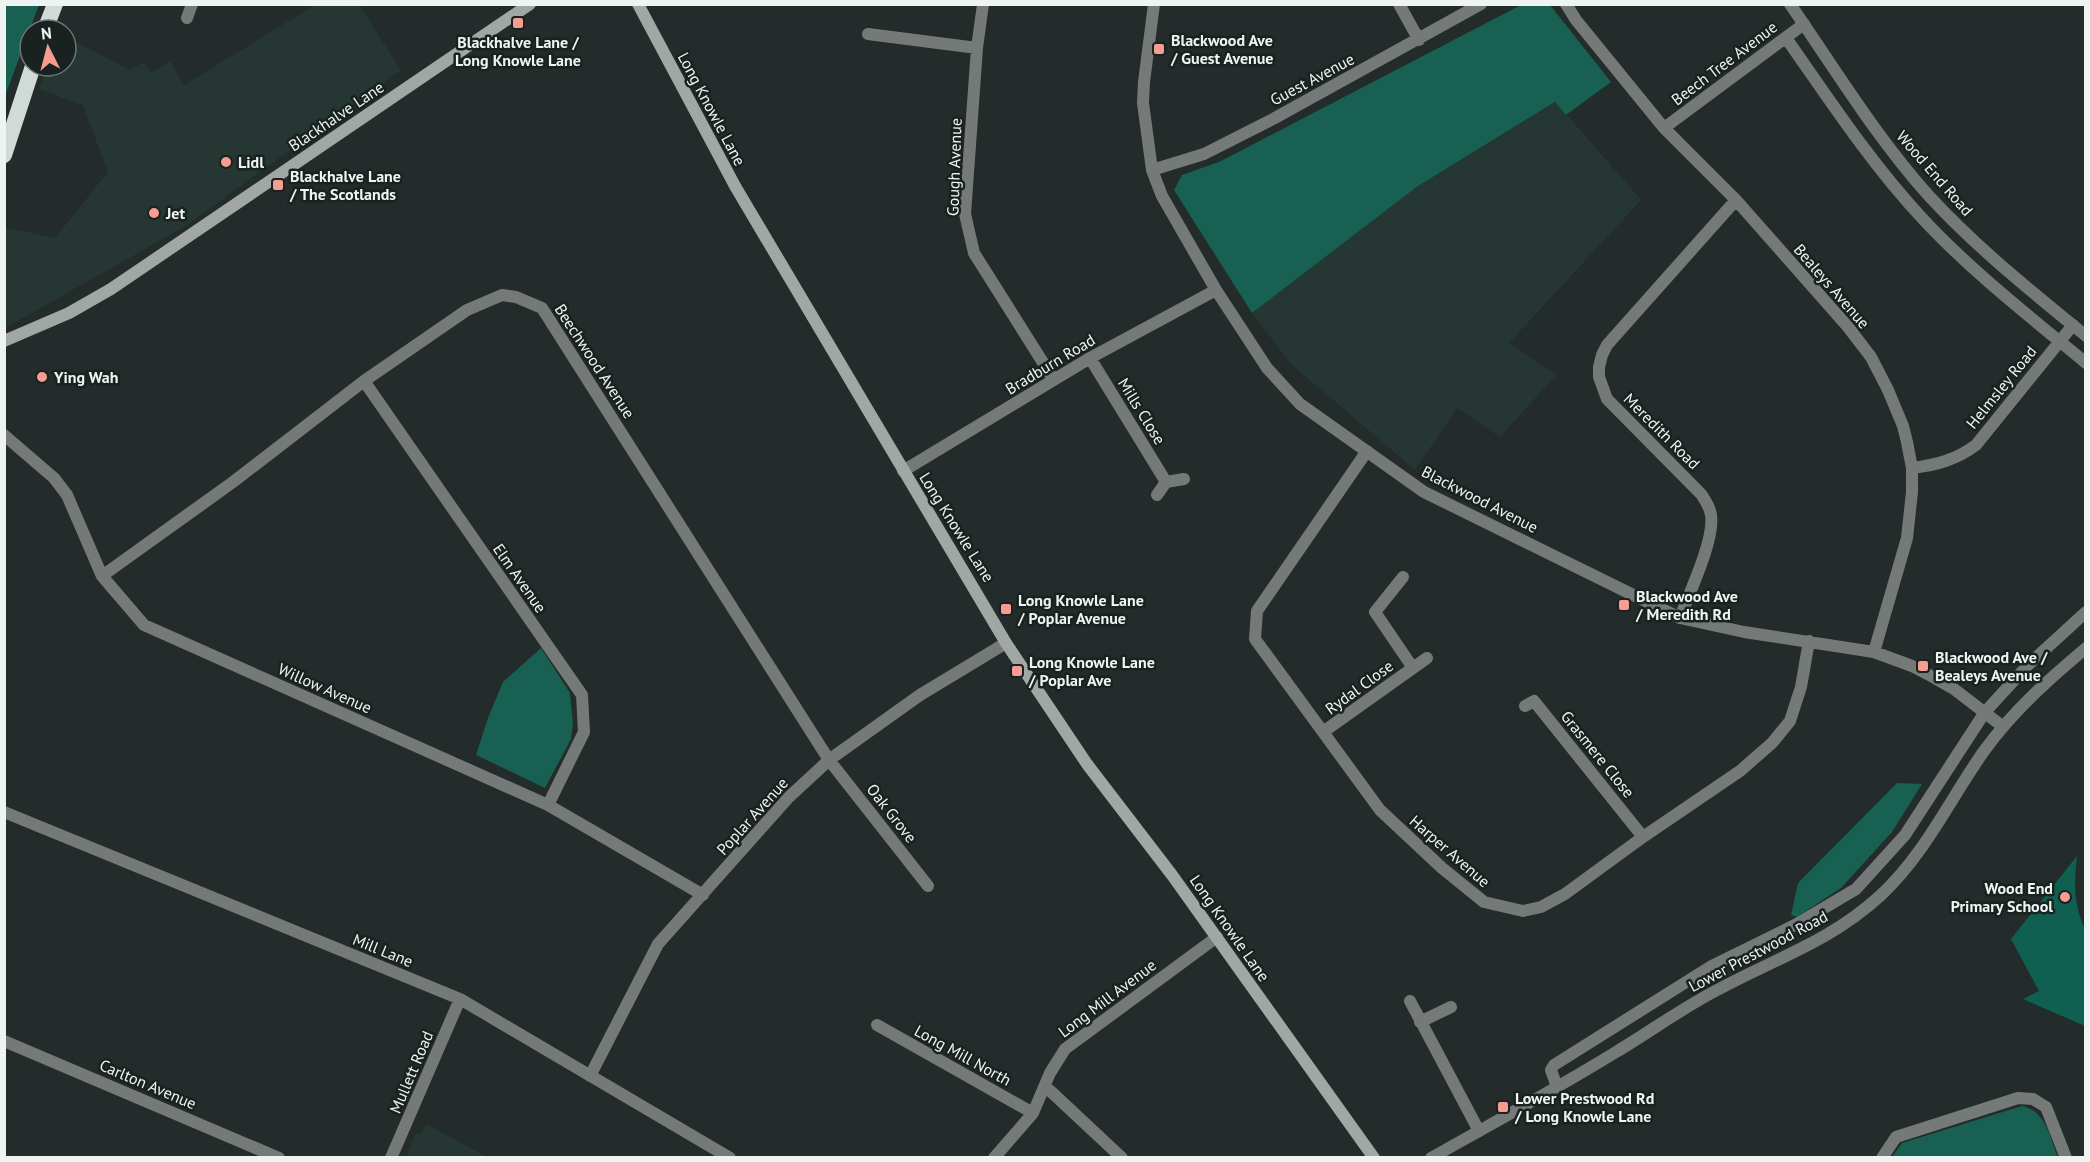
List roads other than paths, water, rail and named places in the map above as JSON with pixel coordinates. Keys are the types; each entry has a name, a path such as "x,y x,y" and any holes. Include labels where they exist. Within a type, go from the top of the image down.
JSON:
{"highway":[{"path":"4,155 29,78"}],"main road":[{"name":"Blackhalve Lane","path":"4,341 69,313 111,289 530,4"},
{"name":"Long Knowle Lane","path":"638,4 735,186 1006,643 1087,764 1217,937 1253,991 1374,1158"}],"street":[{"path":"187,18 192,4"},
{"name":"Gough Avenue","path":"983,4 977,48 965,214 974,253 1054,380"},
{"name":"Blackwood Avenue","path":"1154,4 1143,99 1146,138 1152,170 1162,196 1216,290 1268,368 1300,405 1424,492 1680,618 1744,632 1874,652 1912,666 1933,677 2002,726"},
{"path":"1399,4 1419,40"},
{"name":"Guest Avenue","path":"1152,170 1204,154 1419,40 1481,4"},
{"name":"Bealeys Avenue","path":"1566,4 1576,20 1664,128 1736,200 1848,327 1871,357 1903,426 1912,468 1907,538 1874,652"},
{"name":"Wood End Road","path":"1790,4 1856,102 1929,196 1977,244 2085,336"},
{"name":"Beech Tree Avenue","path":"1664,128 1804,24"},
{"path":"868,34 977,48"},
{"path":"1786,38 1878,166 1921,216 1998,291 2085,363"},
{"name":"Meredith Road","path":"1680,618 1706,550 1711,529 1711,513 1701,494 1607,399 1599,377 1599,366 1607,345 1736,200"},
{"name":"Bradburn Road","path":"903,471 1090,358 1216,290"},
{"name":"Beechwood Avenue","path":"102,576 233,482 364,381 467,310 488,299 502,295 516,297 542,308 829,760"},
{"name":"Helmsley Road","path":"1912,468 1950,461 1976,445 2073,325"},
{"name":"Mills Close","path":"1090,358 1166,482"},
{"name":"Elm Avenue","path":"364,381 582,695 584,732 548,805"},
{"name":"Willow Avenue","path":"4,435 54,478 67,495 102,576 144,625 548,805 703,895"},
{"name":"Harper Avenue","path":"1367,451 1257,611 1256,639 1380,810 1442,868 1484,902 1523,911 1541,907 1565,894 1740,771 1772,743 1790,721 1801,687 1809,641"},
{"path":"1157,495 1166,482 1184,479"},
{"name":"Rydal Close","path":"1403,577 1375,612 1413,668"},
{"path":"1557,1087 1551,1070 1554,1065 1710,967 1797,924 1856,889 1905,835 1985,712 2035,658 2085,612"},
{"name":"Poplar Avenue","path":"590,1076 658,944 789,797 829,760 920,695 1006,643"},
{"name":"Lower Prestwood Road","path":"1431,1158 1557,1087 1720,988 1822,939 1868,907 1905,869 1923,846 1982,753 2002,726 2025,701 2085,648"},
{"name":"Rydal Close","path":"1323,732 1427,658"},
{"name":"Grasmere Close","path":"1525,706 1534,701 1643,837"},
{"name":"Oak Grove","path":"829,760 928,886"},
{"name":"Mill Lane","path":"4,813 460,999 730,1158"},
{"name":"Long Mill Avenue","path":"994,1158 1033,1113 1056,1061 1065,1048 1217,937"},
{"name":"Mullett Road","path":"391,1158 460,999"},
{"path":"1410,1001 1479,1131"},
{"path":"1420,1022 1451,1007"},
{"name":"Long Mill North","path":"877,1025 1033,1113"},
{"name":"Carlton Avenue","path":"4,1041 279,1158"},
{"path":"1045,1086 1122,1158"},
{"path":"1882,1158 1896,1137 2018,1098 2033,1099 2046,1107 2066,1158"}],"place":[{"name":"Blackhalve Lane / Long Knowle Lane","path":"518,23"},
{"name":"Blackwood Ave / Guest Avenue","path":"1159,49"},
{"name":"Lidl","path":"226,162"},
{"name":"Blackhalve Lane / The Scotlands","path":"278,185"},
{"name":"Jet","path":"154,213"},
{"name":"Ying Wah","path":"42,377"},
{"name":"Blackwood Ave / Meredith Rd","path":"1624,605"},
{"name":"Long Knowle Lane / Poplar Avenue","path":"1006,609"},
{"name":"Blackwood Ave / Bealeys Avenue","path":"1923,666"},
{"name":"Long Knowle Lane / Poplar Ave","path":"1017,671"},
{"name":"Wood End Primary School","path":"2065,897"},
{"name":"Lower Prestwood Rd / Long Knowle Lane","path":"1503,1107"}]}
